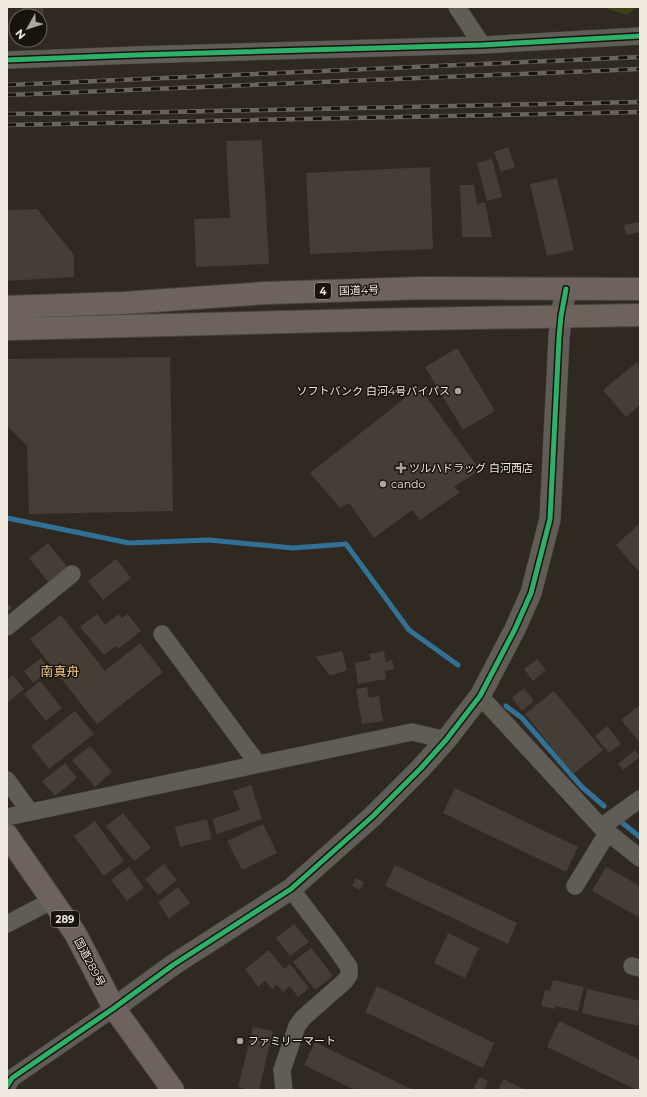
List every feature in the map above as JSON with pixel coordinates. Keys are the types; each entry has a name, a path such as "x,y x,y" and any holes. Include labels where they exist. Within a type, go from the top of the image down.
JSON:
{"highway":[{"name":"国道4号","path":"7,307 124,303 266,293 408,288 640,289"},
{"path":"7,329 561,316 639,317"},
{"name":"国道289号","path":"7,835 75,933 114,1008 174,1090"}],"street":[{"path":"457,7 482,45"},
{"path":"7,60 482,45 640,36"},
{"path":"7,1086 12,1078 114,1008 173,964 291,889 373,816 446,740 480,696 515,629 531,593 550,520 561,316 566,289"},
{"path":"7,627 72,574"},
{"path":"162,634 258,764"},
{"path":"480,696 604,830 640,858"},
{"path":"7,817 412,732 446,740"},
{"path":"7,780 30,812"},
{"path":"574,886 604,830 640,798"},
{"path":"284,1090 282,1070 297,1026 303,1018 345,981 349,975 348,967 344,961 291,889"},
{"path":"7,924 53,900"}],"green space":[{"path":"602,7 638,7 627,15"}],"building":[{"path":"22,7 43,8 22,8"},
{"path":"262,140 269,264 196,267 194,219 230,218 226,141"},
{"path":"508,147 515,167 501,172 494,152"},
{"path":"492,159 502,197 487,201 477,163"},
{"path":"430,167 433,249 310,254 306,173"},
{"path":"557,178 574,250 547,256 530,184"},
{"path":"460,185 474,185 477,204 485,202 492,237 462,237"},
{"path":"37,209 74,255 74,277 7,281 7,210"},
{"path":"639,222 640,232 626,235 624,225"},
{"path":"457,348 495,411 463,430 425,367"},
{"path":"170,357 173,511 29,514 27,446 7,426 7,359"},
{"path":"637,362 640,366 640,405 626,417 603,390"},
{"path":"419,387 480,470 454,487 460,492 420,520 412,510 374,538 349,503 340,508 310,473"},
{"path":"640,523 640,573 616,545"},
{"path":"48,543 68,568 49,583 29,558"},
{"path":"116,559 131,578 103,600 88,581"},
{"path":"7,602 12,608 7,612"},
{"path":"97,614 105,625 119,614 122,618 128,614 141,631 118,649 116,646 104,655 80,627"},
{"path":"61,615 105,671 140,643 163,672 97,724 30,639"},
{"path":"342,651 347,670 330,676 316,657"},
{"path":"384,651 386,662 392,660 394,669 385,671 386,679 358,684 355,663 371,660 369,654"},
{"path":"41,658 50,670 33,683 24,671"},
{"path":"537,659 546,670 533,681 524,669"},
{"path":"13,675 24,689 7,703 7,680"},
{"path":"40,681 62,708 46,721 24,694"},
{"path":"367,687 369,698 379,696 383,721 362,724 356,689"},
{"path":"524,688 534,701 522,711 512,698"},
{"path":"554,691 603,750 573,774 525,714"},
{"path":"640,705 640,743 621,720"},
{"path":"75,711 94,734 49,769 31,746"},
{"path":"607,726 621,744 609,753 595,736"},
{"path":"90,746 112,772 95,787 72,760"},
{"path":"635,750 640,757 623,770 618,764"},
{"path":"65,763 77,778 55,796 42,781"},
{"path":"251,785 262,819 217,834 212,819 240,810 233,791"},
{"path":"455,788 578,847 566,872 443,813"},
{"path":"123,813 151,848 134,861 106,826"},
{"path":"207,819 212,839 180,847 175,827"},
{"path":"95,821 124,861 104,876 74,836"},
{"path":"263,824 277,853 242,870 227,841"},
{"path":"164,864 177,880 158,895 145,879"},
{"path":"395,865 517,923 508,944 385,886"},
{"path":"129,867 144,888 127,901 111,880"},
{"path":"606,867 640,886 640,918 592,891"},
{"path":"356,878 364,882 360,890 352,886"},
{"path":"178,887 190,903 169,919 158,902"},
{"path":"294,924 309,942 290,956 276,938"},
{"path":"448,933 479,948 465,978 434,963"},
{"path":"311,948 333,976 315,990 293,962"},
{"path":"269,950 284,969 290,964 309,988 298,997 290,986 283,992 277,985 272,989 265,981 258,987 245,969"},
{"path":"553,980 584,987 578,1011 555,1006 555,1009 541,1006 545,990 550,991"},
{"path":"377,986 494,1043 483,1068 365,1012"},
{"path":"587,989 640,1001 640,1017 638,1026 582,1013"},
{"path":"559,1021 640,1060 640,1090 637,1090 547,1047"},
{"path":"253,1027 273,1031 259,1090 249,1090 238,1087"},
{"path":"315,1042 413,1090 355,1090 304,1065"},
{"path":"479,1077 488,1081 484,1090 473,1090"},
{"path":"503,1079 525,1090 498,1090"}],"waterway":[{"path":"7,518 129,543 209,540 293,548 346,544 409,630 458,665"},
{"path":"506,706 522,718 582,787 604,806"},
{"path":"620,821 640,837"}],"railway":[{"path":"7,85 640,57"},
{"path":"7,95 640,69"},
{"path":"7,114 640,102"},
{"path":"7,125 640,112"}],"cycle path":[{"path":"7,60 482,45 640,36"},
{"path":"7,1086 12,1078 114,1008 173,965 291,889 373,816 421,768 446,740 480,696 515,629 531,593 550,519 559,338 566,289"}],"place":[{"name":"ソフトバンク 白河4号バイパス","path":"458,391"},
{"name":"ツルハドラッグ 白河西店","path":"401,468"},
{"name":"cando","path":"383,484"},
{"name":"ファミリーマート","path":"240,1041"}],"district":[{"name":"南真舟","path":"60,671"}]}
